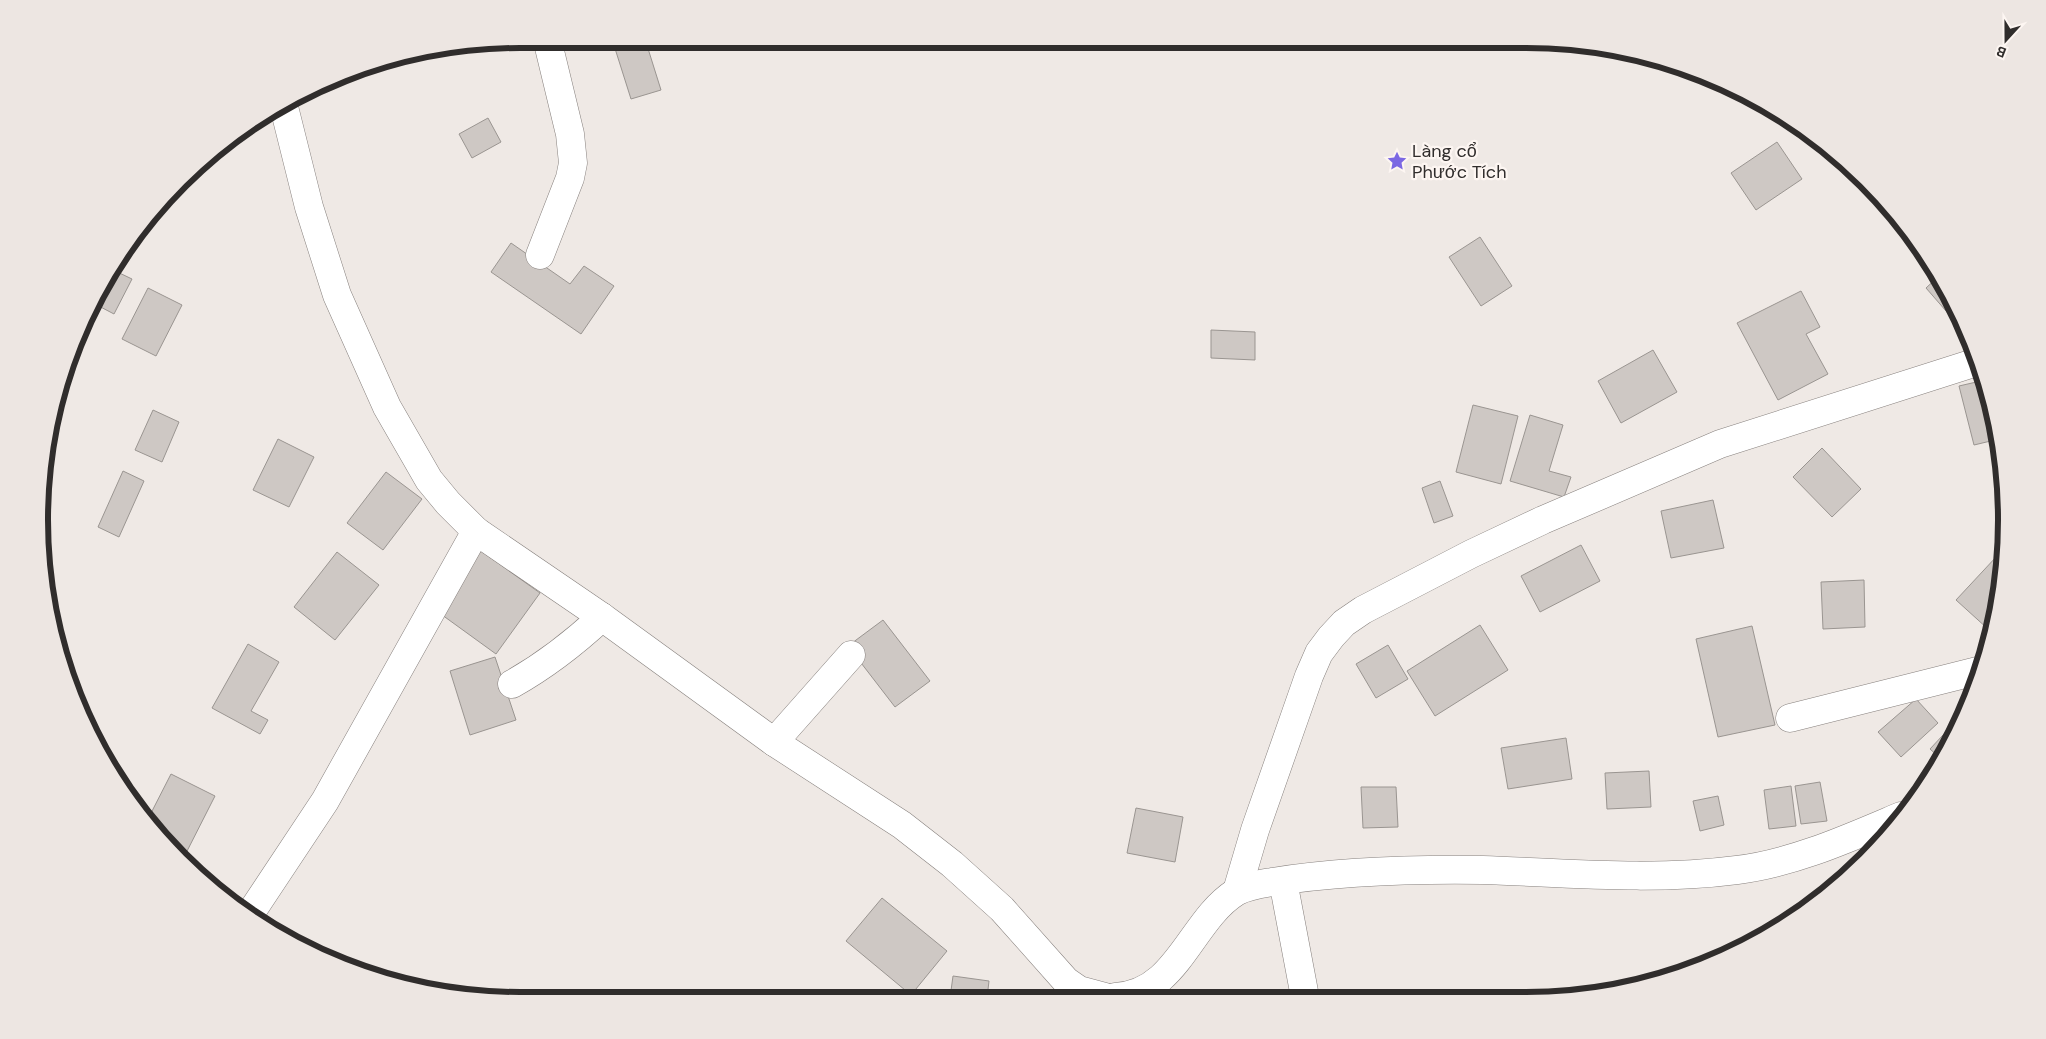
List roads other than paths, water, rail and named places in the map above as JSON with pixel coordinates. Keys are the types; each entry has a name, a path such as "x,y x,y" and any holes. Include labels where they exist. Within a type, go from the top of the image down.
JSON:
{"street":[{"path":"540,254 570,178 573,163 570,134 549,48"},
{"path":"285,110 312,216 337,295 387,407 429,480 448,503 476,531 602,617 774,742 902,825 952,864 1002,909 1066,981 1084,992"},
{"path":"1237,891 1255,830 1309,676 1319,653 1344,623 1363,610 1471,554 1670,464 1720,444 1972,364"},
{"path":"253,909 325,801 476,531"},
{"path":"512,684 540,669 566,650 602,617"},
{"path":"774,742 852,655"},
{"path":"1790,718 1973,672"},
{"path":"1140,992 1162,977 1224,901 1237,891 1254,886 1283,881 1390,870 1482,870 1615,876 1739,870 1795,857 1890,821"},
{"path":"1283,881 1304,992"}],"place":[{"name":"Làng cổ Phước Tích","path":"1397,161"}]}
